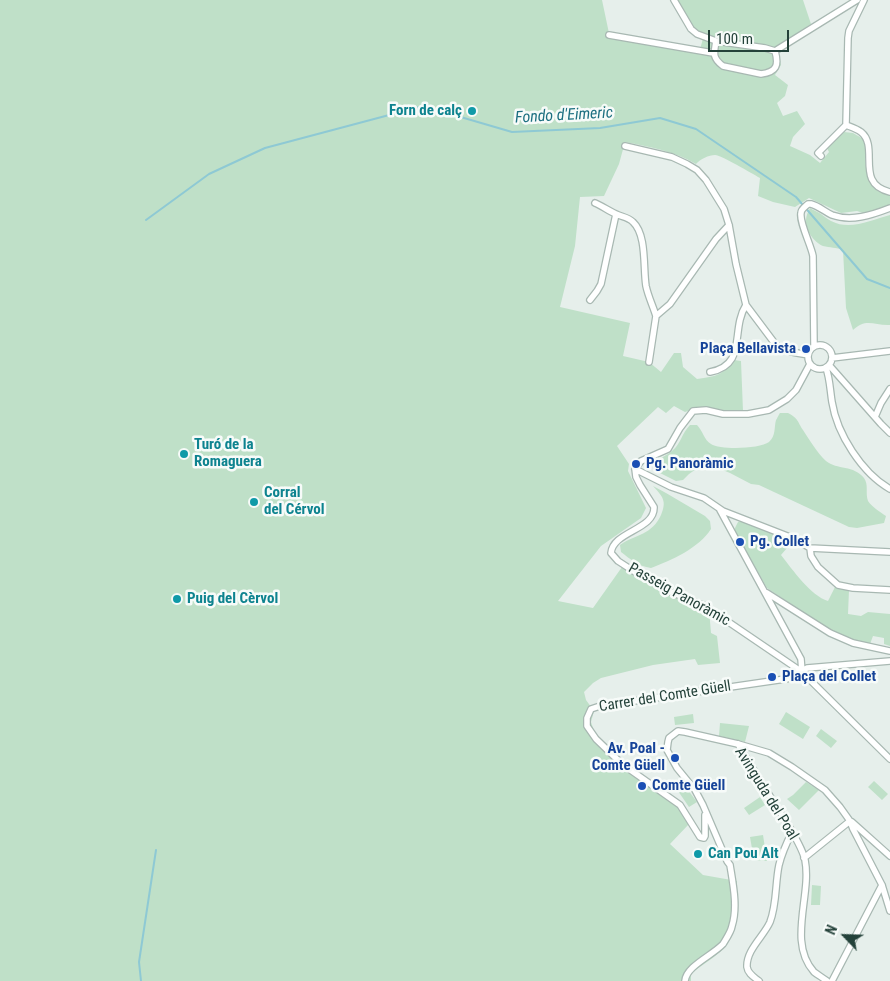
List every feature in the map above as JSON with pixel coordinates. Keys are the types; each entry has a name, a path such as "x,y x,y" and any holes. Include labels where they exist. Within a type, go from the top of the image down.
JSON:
{"street":[{"path":"674,0 691,29 697,34 716,41 776,51 857,0"},
{"path":"821,156 818,153 846,125 849,31 864,0"},
{"path":"609,35 713,53"},
{"path":"716,41 713,53 718,63 722,66 761,74 772,71 777,66 776,51"},
{"path":"846,125 859,130 865,137 868,143 870,174 873,181 878,187 890,192"},
{"path":"625,146 672,157 697,170 706,180 724,209 729,224 746,305 776,345 784,350 808,355"},
{"path":"595,203 631,220 641,234 646,286 656,316 650,362"},
{"path":"814,346 813,256 800,213 804,207 811,204 838,217 853,218 875,214 890,208"},
{"path":"590,300 601,284 616,214"},
{"path":"656,316 670,304 716,239 729,224"},
{"path":"710,372 730,363 736,348 739,319 746,305"},
{"path":"828,366 821,369 815,368 810,364 808,355 814,346 822,344 832,353 828,366 832,403 850,448 867,471 890,489"},
{"path":"832,358 890,351"},
{"path":"810,364 796,390 787,399 769,410 748,414 724,414 706,410 693,411 680,428 668,449 641,461 635,469 671,487 704,498 720,510 790,537 813,549 890,552"},
{"path":"828,366 890,433"},
{"path":"875,417 890,389"},
{"name":"Passeig Panoràmic","path":"635,469 636,477 654,507 654,511 651,518 612,546 611,553 613,556 638,574 671,592 705,606 802,672"},
{"path":"720,510 801,659 802,672 890,759"},
{"path":"731,531 734,521 743,519"},
{"path":"813,549 815,561 824,573 838,584 853,588 890,590"},
{"path":"764,591 830,633 853,644 890,650"},
{"path":"772,606 776,599"},
{"path":"802,672 807,668 819,666 890,661"},
{"name":"Carrer del Comte Güell","path":"703,805 706,820 705,836 700,838 680,805 622,764 596,739 587,726 587,718 591,710 600,706 792,678 802,672"},
{"name":"Avinguda del Poal","path":"703,805 695,790 677,768 667,750 670,738 678,731 738,744 792,832 804,858 806,873 801,940 808,963 814,972 826,981"},
{"path":"738,744 769,753 825,790 850,821 890,856"},
{"path":"685,981 690,970 723,944 732,927 734,911 734,891 730,865 727,862 703,805"},
{"path":"804,858 850,821"},
{"path":"850,821 882,885 890,911"},
{"path":"759,981 750,974 747,965 757,940 768,926 774,910 780,864 792,832"},
{"path":"832,981 882,885"}],"green space":[{"path":"0,0 602,0 610,38 699,53 704,35 692,26 676,0 803,0 811,24 777,47 781,65 775,75 788,85 785,96 777,103 783,116 797,111 805,124 793,137 790,146 810,155 820,163 829,152 827,148 844,132 853,133 865,140 867,174 870,182 881,192 890,194 890,206 866,214 857,211 841,213 809,198 795,207 773,202 758,196 760,178 719,156 707,157 696,164 670,153 625,142 619,164 604,196 580,197 575,246 560,307 630,323 623,356 649,362 661,372 674,353 681,353 683,367 697,379 718,374 726,369 734,360 741,361 743,411 696,408 685,412 674,406 666,413 658,407 617,446 629,464 628,471 646,508 641,518 601,546 558,601 593,608 622,567 653,585 709,609 711,633 717,636 720,663 698,665 695,659 653,665 601,678 584,692 586,700 594,711 591,722 594,731 612,757 677,804 689,824 670,844 703,875 737,881 736,920 731,937 720,952 691,974 691,981 0,981"},
{"path":"810,208 831,221 846,225 860,224 890,215 890,325 866,323 853,330 846,308 843,250 823,246 813,239 806,224 806,217"},
{"path":"780,413 788,413 796,419 826,461 835,466 855,471 864,478 868,501 886,516 884,523 857,528 849,527 759,485 751,484 708,464 702,465 683,480 676,481 656,471 652,465 675,448 690,425 697,425 707,440 716,446 740,448 757,446 769,442 773,437 776,420"},
{"path":"653,486 705,516 710,521 711,529 692,548 651,568 638,564 621,552 620,545 653,527 661,515 664,506 663,499"},
{"path":"742,521 793,541 781,555 815,594 828,601 835,587 849,590 848,614 861,616 868,612 890,614 890,646 884,644 884,638 873,636 870,644 855,642 830,630 767,588 734,530 738,522"},
{"path":"786,712 810,727 803,739 779,724"},
{"path":"693,714 694,723 675,725 674,717"},
{"path":"720,723 749,726 745,742 719,736"},
{"path":"821,729 837,741 831,748 816,736"},
{"path":"874,781 888,794 882,800 868,787"},
{"path":"806,782 819,790 799,810 787,799"},
{"path":"685,786 697,802 689,807 678,791"},
{"path":"760,797 765,805 749,815 744,808"},
{"path":"763,835 767,861 754,860 750,837"},
{"path":"812,885 821,886 820,905 811,905"}],"waterway":[{"name":"Fondo d'Eimeric","path":"146,220 209,174 265,148 423,106 512,132 600,128 660,118 696,129 796,197 867,279 890,288"},
{"path":"141,981 139,962 156,850"}],"place":[{"name":"Forn de calç","path":"472,111"},
{"name":"Plaça Bellavista","path":"806,349"},
{"name":"Turó de la Romaguera","path":"184,454"},
{"name":"Pg. Panoràmic","path":"636,464"},
{"name":"Corral del Cérvol","path":"254,502"},
{"name":"Pg. Collet","path":"740,542"},
{"name":"Puig del Cèrvol","path":"177,599"},
{"name":"Plaça del Collet","path":"772,677"},
{"name":"Av. Poal - Comte Güell","path":"675,758"},
{"name":"Comte Güell","path":"642,786"},
{"name":"Can Pou Alt","path":"698,854"}]}
